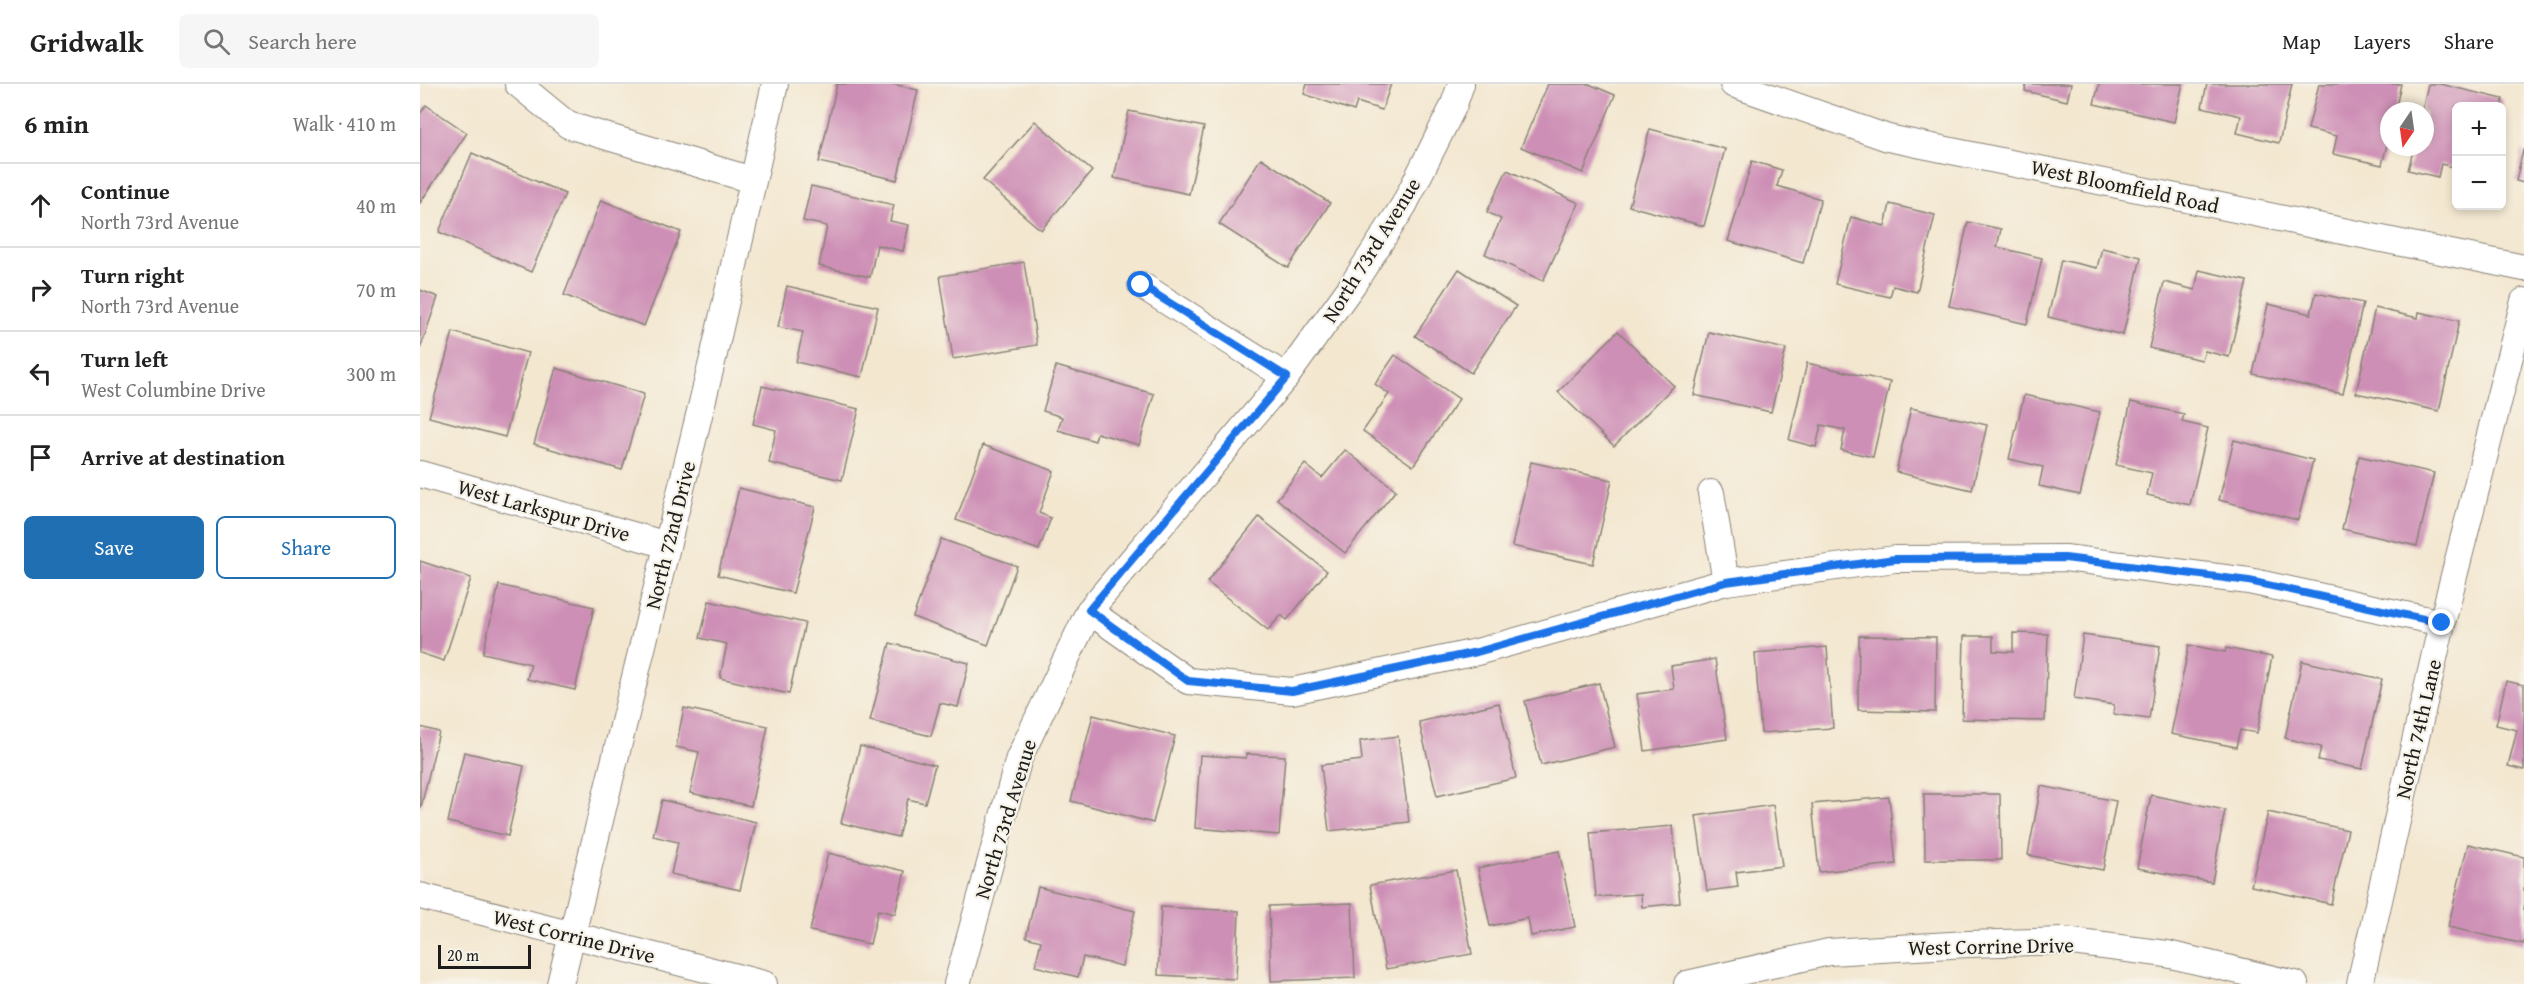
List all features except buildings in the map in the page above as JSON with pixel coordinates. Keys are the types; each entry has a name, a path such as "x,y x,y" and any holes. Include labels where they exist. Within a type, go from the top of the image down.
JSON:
{"street":[{"path":"518,84 568,125 752,180"},
{"name":"North 72nd Drive","path":"560,984 714,354 775,84"},
{"name":"North 73rd Avenue","path":"957,984 1019,758 1089,610 1287,377 1353,284 1404,205 1453,107 1461,84"},
{"name":"West Bloomfield Road","path":"1732,84 1888,138 2524,268"},
{"path":"1141,285 1287,377"},
{"name":"North 74th Lane","path":"2360,984 2442,623 2524,301"},
{"name":"West Larkspur Drive","path":"420,474 667,544"},
{"path":"1711,493 1726,582"},
{"path":"1089,610 1188,681 1292,691 1477,652 1726,582 1895,559 2065,558 2249,581 2442,623"},
{"name":"West Corrine Drive","path":"420,896 764,984"},
{"name":"West Corrine Drive","path":"1687,984 1829,952 2064,941 2167,954 2295,984"}],"route":[{"path":"1141,285 1287,377 1089,610 1188,681 1292,691 1477,652 1726,582 1895,559 2065,558 2249,581 2442,623"}]}
